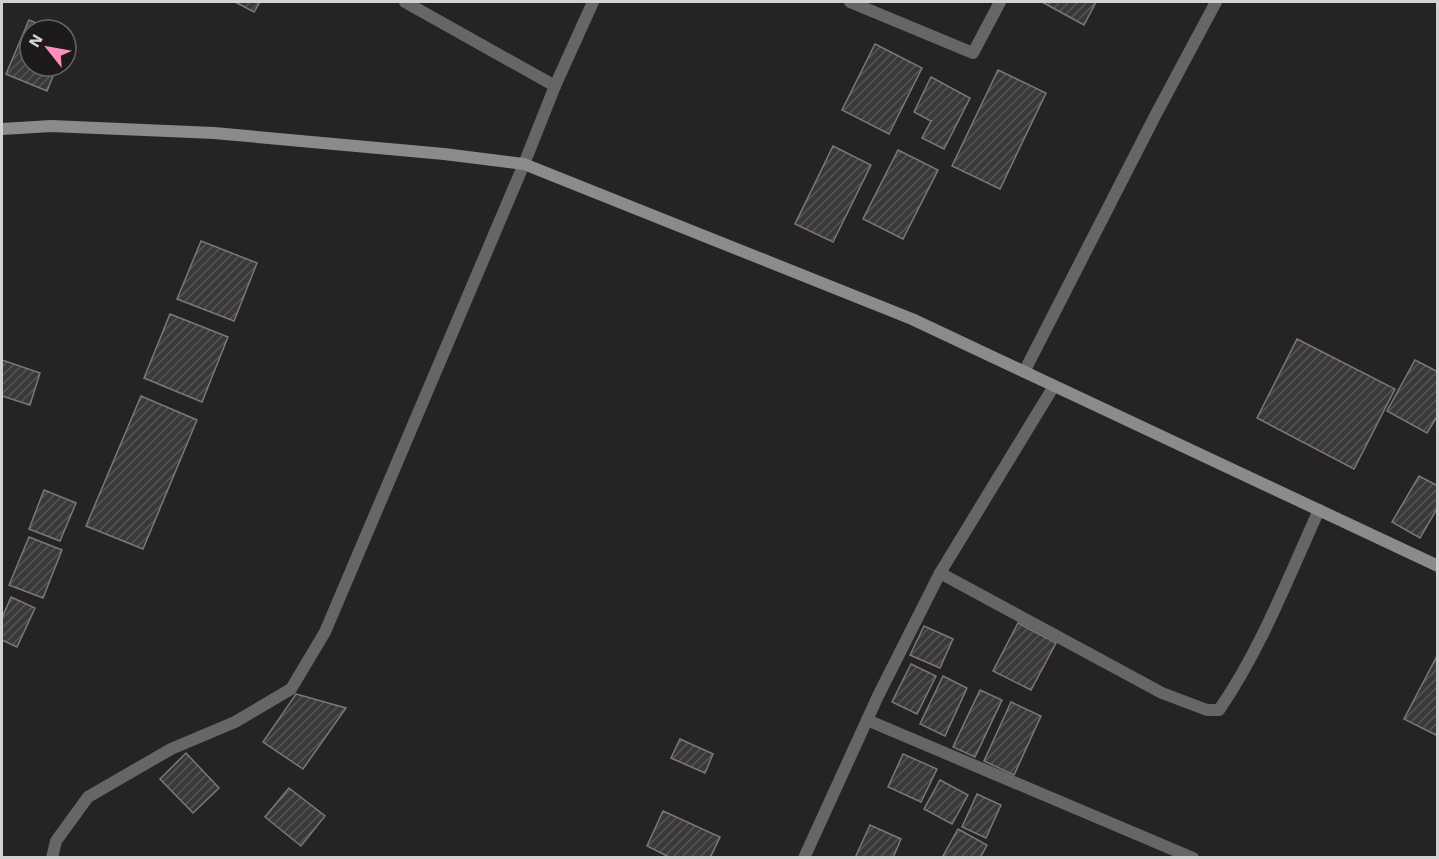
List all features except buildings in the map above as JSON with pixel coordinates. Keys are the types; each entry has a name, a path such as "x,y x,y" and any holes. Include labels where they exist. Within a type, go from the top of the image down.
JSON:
{"main road":[{"path":"2,129 51,126 214,133 444,154 524,164 912,320 1437,566"}],"street":[{"path":"405,2 555,86"},
{"path":"52,858 56,841 88,797 171,749 235,722 291,689 325,632 555,86 593,2"},
{"path":"850,2 974,53 1000,2"},
{"path":"1024,372 1216,2"},
{"path":"804,858 867,720 940,573 1054,386"},
{"path":"940,573 1162,693 1207,710 1219,710 1237,684 1273,612 1319,510"},
{"path":"867,720 1193,858"}]}
